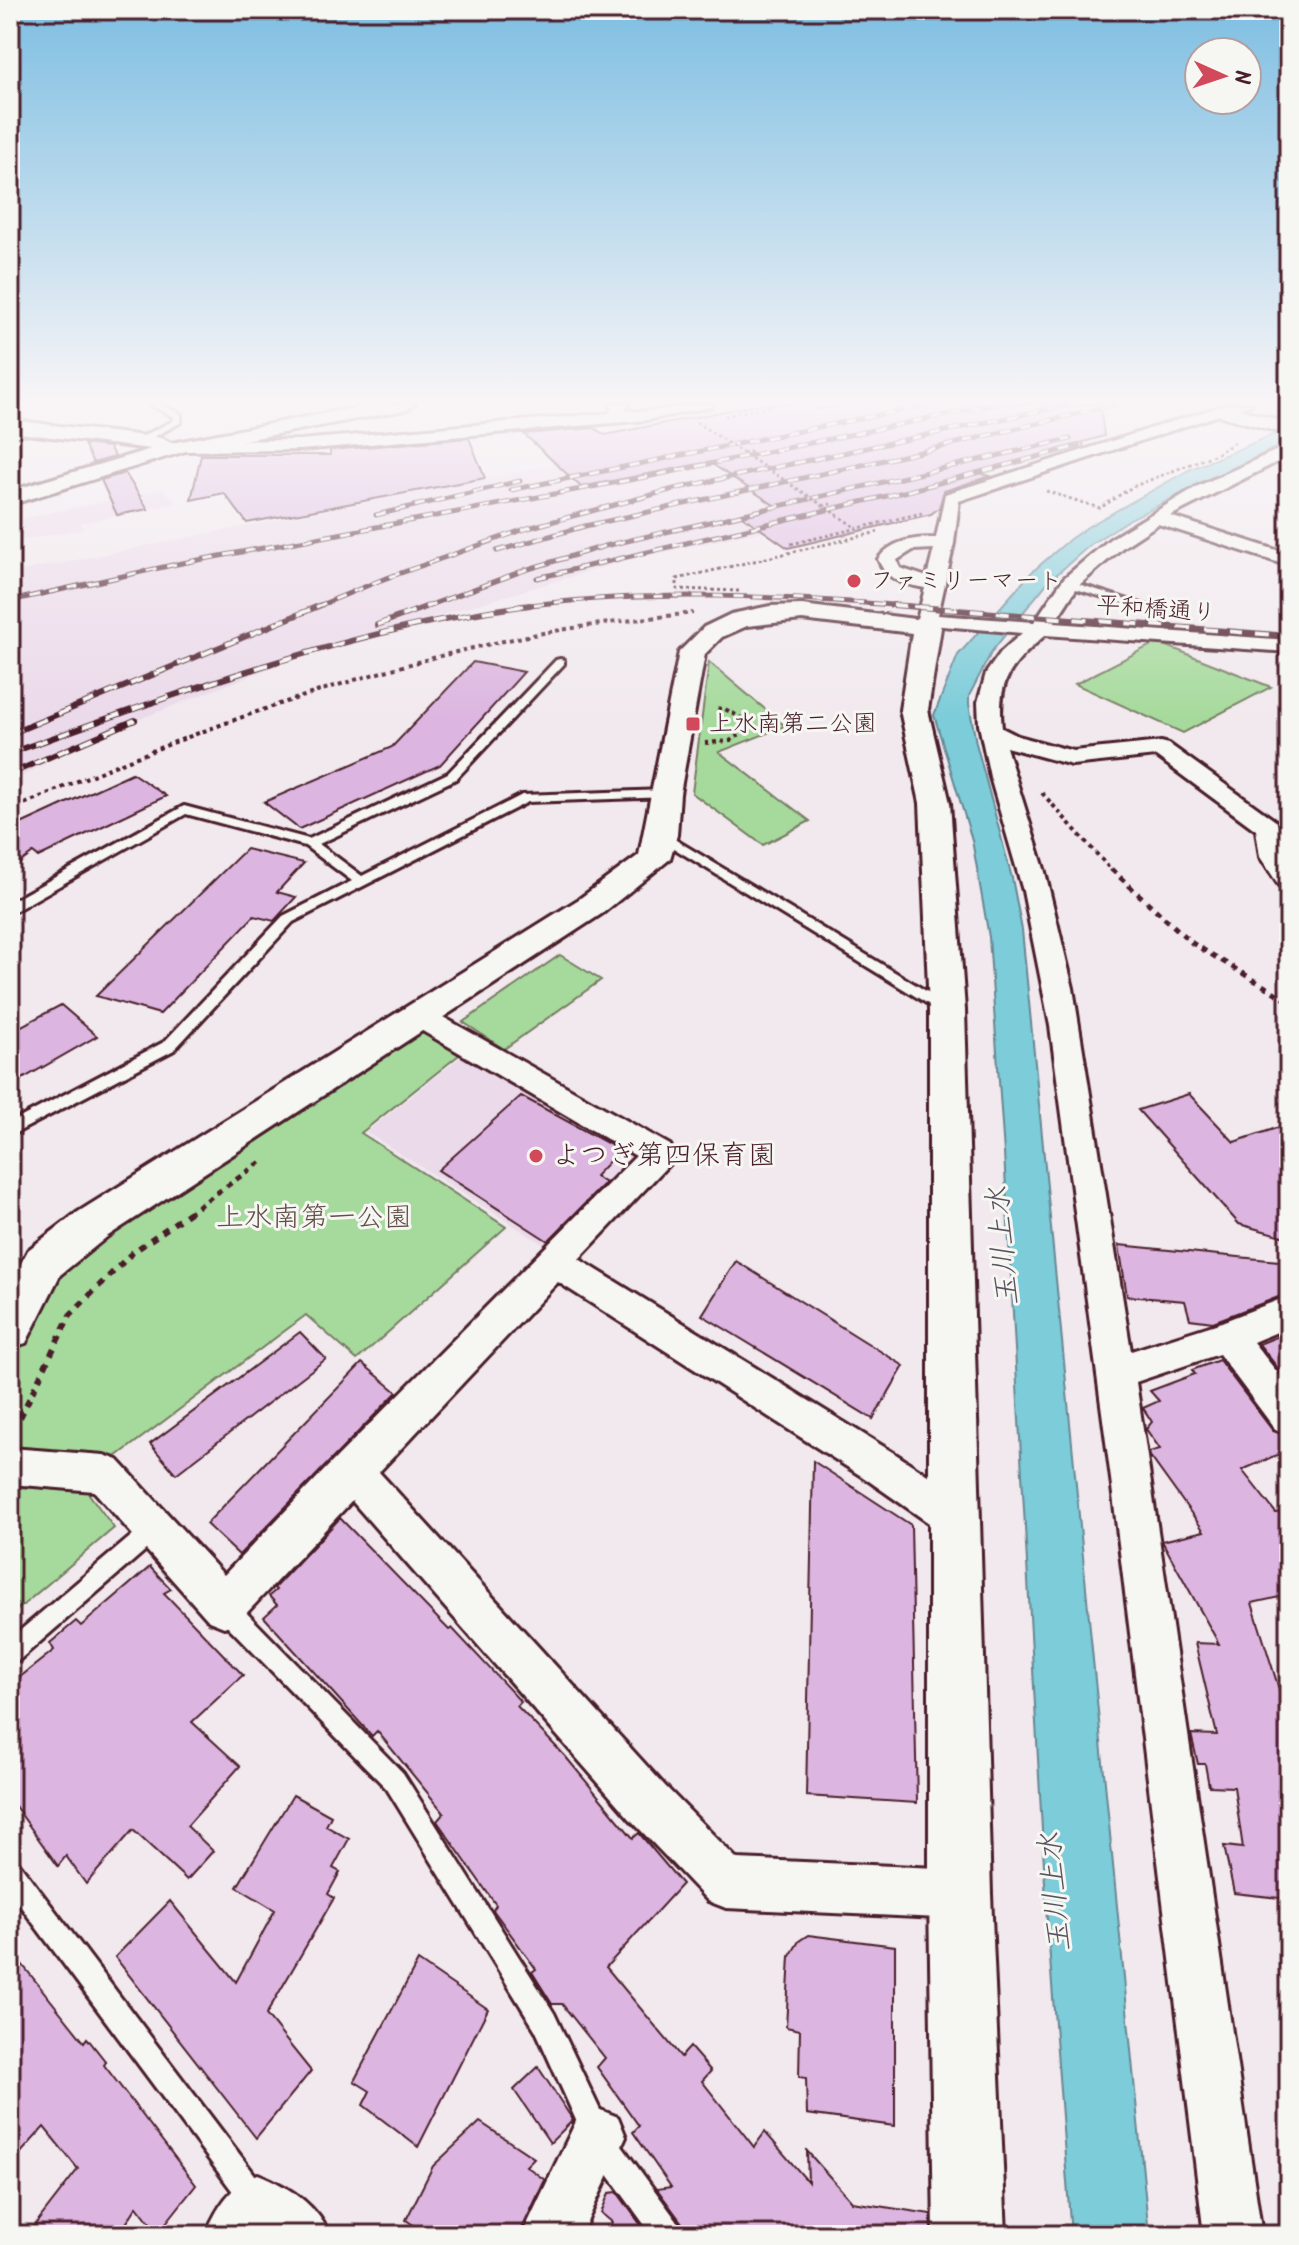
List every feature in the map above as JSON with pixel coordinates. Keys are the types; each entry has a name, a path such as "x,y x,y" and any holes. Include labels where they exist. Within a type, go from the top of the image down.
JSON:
{"street":[{"path":"950,509 937,613 914,710 935,803 947,1010 960,1894 970,2235"},
{"path":"1175,509 1111,549 1069,584 1029,628 994,678 991,702 1002,736 996,757 1032,871 1061,1001 1117,1372 1233,2235"},
{"path":"1158,518 1289,560"},
{"name":"平和橋通り","path":"945,543 910,544 897,548 887,559 892,571 911,580 937,613 1029,628 1289,646"},
{"path":"10,1329 44,1263 93,1224 591,906 654,859 661,835 665,794 692,652 704,635 744,605 794,612 937,613"},
{"path":"1002,736 1072,758 1161,749 1279,832 1273,857 1289,881"},
{"path":"10,1466 104,1473 224,1606 351,1470 658,1154 417,1015"},
{"path":"555,1262 880,1466 954,1516"},
{"path":"1117,1372 1227,1336 1289,1311"},
{"path":"1227,1336 1289,1417"},
{"path":"351,1470 648,1803 726,1883 960,1894"},
{"path":"551,2235 598,2137"}],"lane":[{"path":"1069,584 1143,606"},
{"path":"310,843 452,776 560,662"},
{"path":"10,1130 169,1046 288,919 526,798 665,794"},
{"path":"10,908 184,810 310,843 361,882"},
{"path":"661,835 947,1010"},
{"path":"10,1653 155,1529"},
{"path":"224,1606 395,1781 545,2022 598,2137 670,2235"},
{"path":"10,1872 264,2224"}],"path":[{"path":"827,509 857,528"},
{"path":"800,550 791,544 925,512"},
{"path":"744,605 677,589 677,579 889,529"},
{"path":"10,810 110,765 224,720 443,652 628,618 744,605"},
{"path":"702,742 730,741 746,730 743,719 735,713 709,708"},
{"path":"1002,736 1010,759 1121,880 1192,943 1289,1001"},
{"path":"10,1438 70,1315 132,1253 273,1154"}],"shaded area":[{"path":"69,509 149,509 81,523 84,529 10,542 10,521"},
{"path":"332,509 868,509 628,560 300,656 86,740 10,783 10,573"},
{"path":"467,1052 640,1155 549,1248 366,1132"}],"green space":[{"path":"1157,642 1271,687 1183,733 1075,684"},
{"path":"709,662 785,726 719,752 810,821 763,845 692,793"},
{"path":"560,955 601,980 504,1049 463,1022"},
{"name":"上水南第一公園","path":"423,1029 464,1051 361,1133 506,1227 357,1360 306,1315 81,1483 114,1528 10,1616 10,1366 57,1275 96,1242"}],"water":[{"name":"玉川上水","path":"1120,509 1151,509 1091,544 1047,583 992,651 969,696 969,704 1022,930 1149,2235 1071,2235 1047,1919 989,937 972,840 934,715 958,655 1032,572 1089,526"}],"building":[{"path":"114,509 148,509 117,515"},
{"path":"236,509 322,509 247,523"},
{"path":"770,509 938,509 931,514 788,548 742,516"},
{"path":"473,662 524,672 440,765 299,829 264,802 392,747"},
{"path":"132,773 166,796 38,857 33,853 10,870 10,829"},
{"path":"246,849 304,863 277,892 296,897 274,921 254,916 160,1014 96,996"},
{"path":"61,1005 97,1036 10,1086 10,1032"},
{"path":"1189,1094 1234,1142 1289,1124 1289,1238 1239,1224 1138,1110"},
{"path":"521,1096 620,1150 595,1176 605,1183 548,1241 438,1170"},
{"path":"1119,1245 1289,1262 1289,1293 1213,1322 1190,1319 1185,1301 1127,1296"},
{"path":"736,1261 904,1366 873,1419 702,1315"},
{"path":"300,1332 326,1359 176,1474 150,1444"},
{"path":"1289,1332 1289,1382 1259,1344"},
{"path":"1219,1360 1273,1431 1289,1437 1289,1450 1242,1470 1276,1513 1289,1509 1289,1595 1252,1603 1289,1721 1289,1790 1278,1790 1289,1836 1289,1899 1234,1893 1224,1846 1243,1848 1234,1787 1209,1786 1205,1764 1198,1764 1191,1734 1217,1735 1195,1643 1219,1644 1162,1541 1204,1531 1150,1456 1149,1452 1160,1449 1146,1429 1152,1422 1143,1408 1159,1401 1150,1391 1195,1374 1192,1370"},
{"path":"362,1363 397,1392 239,1555 206,1524"},
{"path":"813,1461 911,1525 917,1803 806,1796"},
{"path":"340,1518 449,1630 452,1628 521,1702 517,1706 565,1756 633,1838 639,1833 682,1884 606,1967 681,2057 690,2047 711,2071 702,2081 754,2147 765,2132 808,2182 807,2151 852,2202 931,2214 931,2235 687,2235 657,2189 671,2187 633,2132 639,2126 597,2067 605,2058 562,2004 552,2004 532,1972 536,1969 493,1910 496,1905 437,1821 444,1813 377,1731 372,1736 264,1617 277,1605 269,1596 276,1590 274,1588"},
{"path":"150,1567 171,1589 164,1593 243,1675 192,1722 240,1766 187,1826 213,1851 187,1880 133,1830 86,1884 66,1856 58,1866 10,1799 10,1685 54,1650 50,1643 76,1621 81,1626"},
{"path":"293,1795 331,1816 326,1826 349,1839 333,1868 340,1872 328,1894 334,1898 266,2015 311,2071 256,2138 115,1957 170,1901 236,1982 275,1910 237,1887"},
{"path":"808,1935 895,1946 895,2126 807,2114 806,2078 799,2077 800,2030 786,2027 790,1956 799,1941"},
{"path":"10,1949 84,2042 87,2038 106,2062 104,2065 196,2185 158,2233 137,2206 119,2235 27,2235 78,2169 44,2127 10,2165"},
{"path":"418,1961 488,2009 418,2147 363,2105 370,2091 354,2081"},
{"path":"538,2067 573,2120 550,2143 514,2090"},
{"path":"480,2122 534,2158 526,2166 545,2180 519,2235 428,2235 406,2220 433,2166"},
{"path":"617,2192 648,2235 607,2235 612,2222 601,2213 609,2193"}],"railway":[{"path":"376,515 402,509"},
{"path":"10,601 177,564 475,509"},
{"path":"316,607 381,580 528,528 600,509"},
{"path":"497,551 585,526 663,509"},
{"path":"425,607 525,570 605,546 767,509"},
{"path":"537,578 832,509"},
{"path":"527,605 616,598 716,596 915,607"},
{"path":"10,734 321,605"},
{"path":"377,625 431,605"},
{"path":"10,753 202,686 331,646 397,629 527,605"},
{"path":"514,607 527,605"},
{"path":"893,605 915,607"},
{"path":"915,607 1289,636"},
{"path":"10,774 135,720"}],"place":[{"name":"ファミリーマート","path":"854,581"},
{"name":"上水南第二公園","path":"693,724"},
{"name":"よつぎ第四保育園","path":"536,1156"}]}
